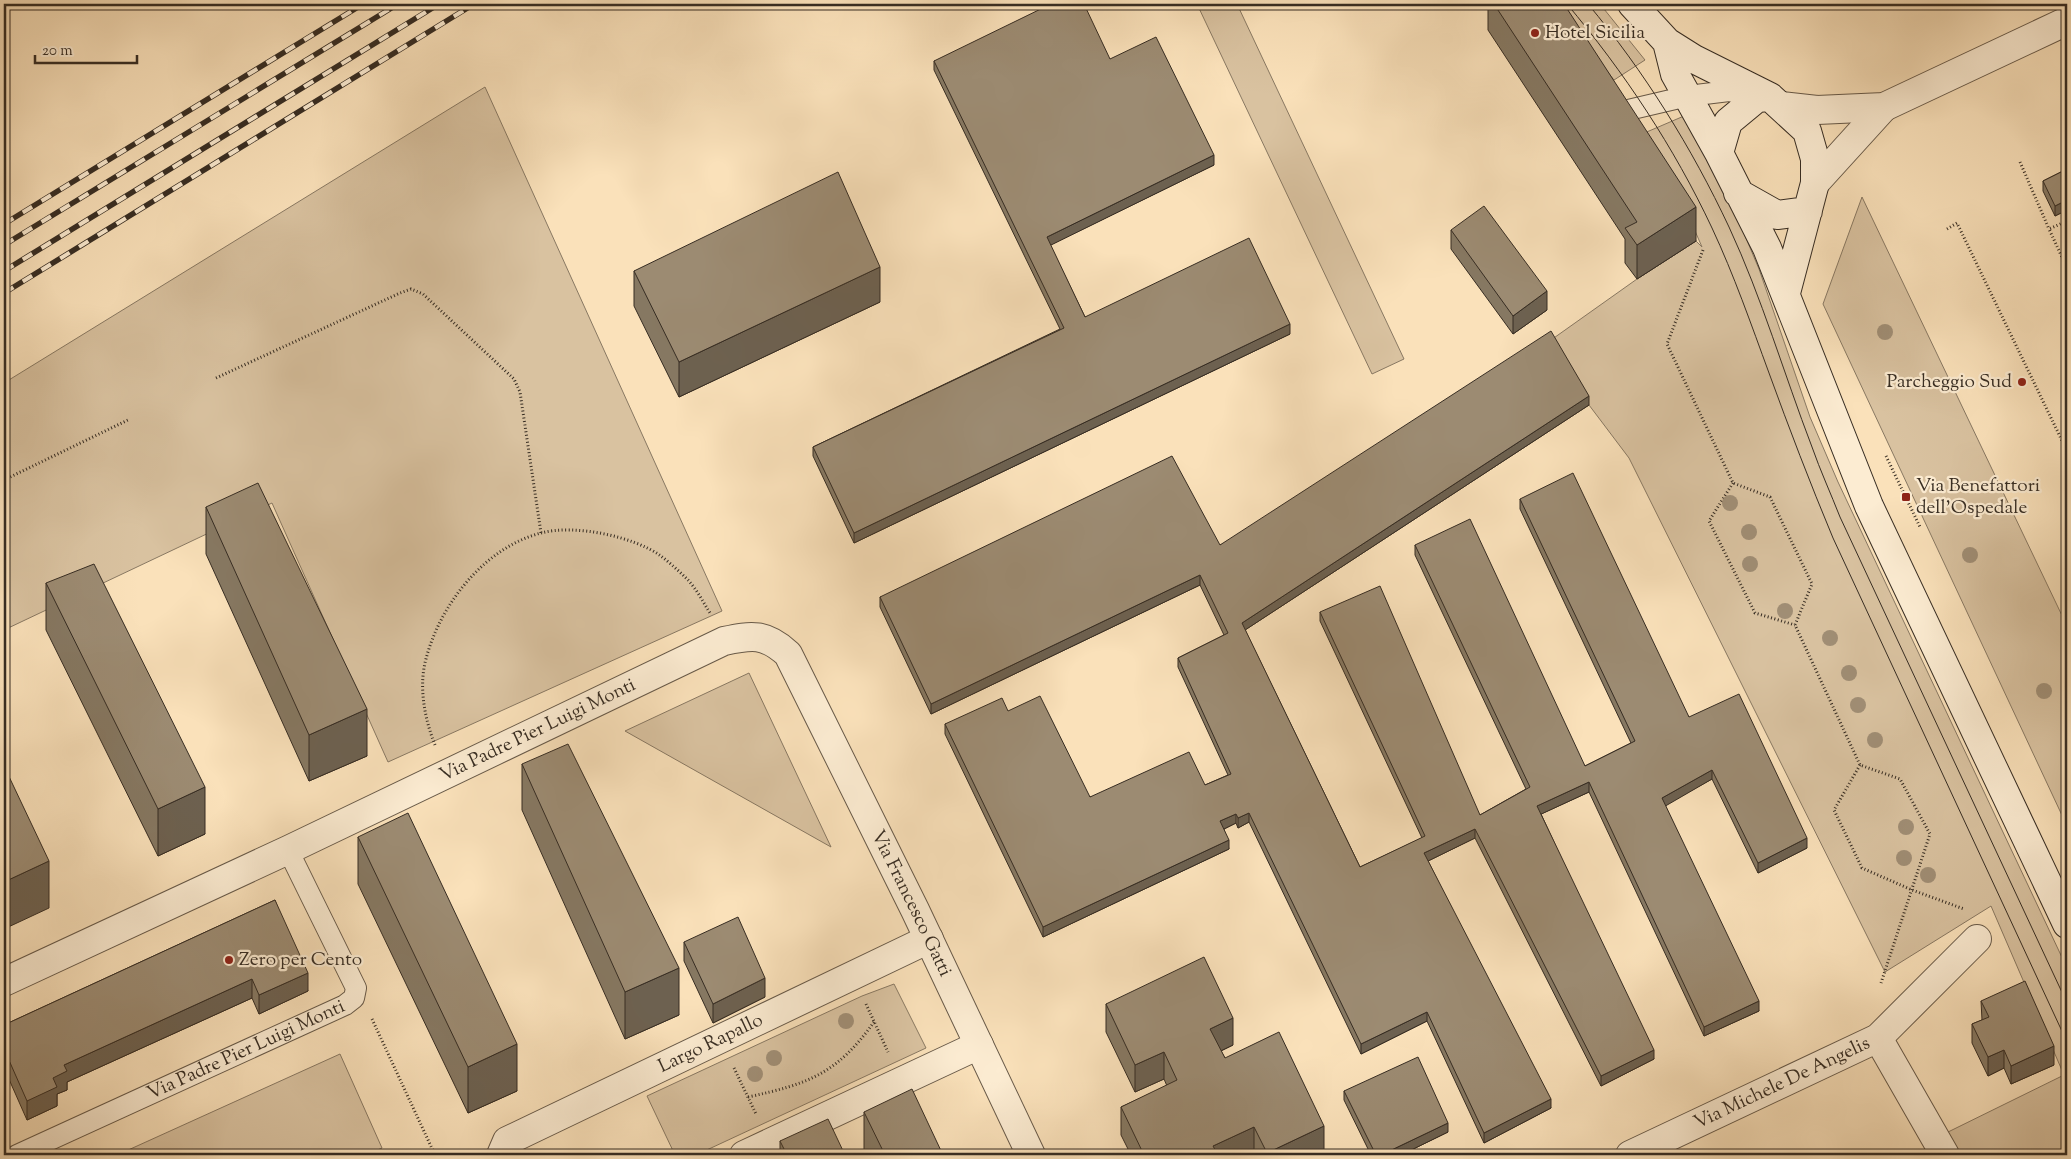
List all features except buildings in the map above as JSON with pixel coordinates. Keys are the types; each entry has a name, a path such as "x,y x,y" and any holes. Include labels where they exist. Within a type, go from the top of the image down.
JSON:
{"street":[{"path":"1632,4 1667,42 1769,100 1807,132 1815,159 1815,183 1786,293"},
{"path":"1815,183 1884,107 2067,21"},
{"path":"1667,42 1675,74 1719,153 1767,248 1869,506 2067,924"},
{"path":"1719,153 1728,122 1769,100 1817,110 1884,107"},
{"path":"1738,193 1777,215 1808,212"},
{"name":"Via Padre Pier Luigi Monti","path":"4,982 288,850 724,642 750,635 776,643 788,654"},
{"name":"Via Francesco Gatti","path":"788,654 929,939 1031,1155"},
{"name":"Via Michele De Angelis","path":"1647,1152 1878,1038 1977,938"},
{"name":"Largo Rapallo","path":"501,1155 507,1141 929,939"},
{"name":"Via Michele De Angelis","path":"1878,1038 1945,1155"},
{"path":"744,1155 979,1045"}],"lane":[{"path":"1616,115 1624,111 1688,96 1729,91 1769,100"},
{"name":"Via Padre Pier Luigi Monti","path":"17,1155 345,1005 354,998 356,988 288,850"}],"path":[{"path":"2020,162 2067,268"},
{"path":"2049,230 2067,221"},
{"path":"1947,229 1958,223 2067,451"},
{"path":"1703,250 1667,344 1733,483 1770,497 1812,584 1794,625"},
{"path":"216,378 400,293 411,289 423,294 514,379 520,392 541,532"},
{"path":"4,480 130,419"},
{"path":"1886,456 1920,527"},
{"path":"1733,483 1709,521 1755,613 1794,625 1860,765 1900,778 1930,834 1881,983"},
{"path":"436,748 423,698 425,664 436,630 458,592 484,564 511,545 541,532 574,530 606,535 635,543 660,556 688,580 712,616"},
{"path":"1860,765 1834,810 1862,868 1912,890 1969,911"},
{"path":"862,996 889,1055"},
{"path":"371,1016 435,1155"},
{"path":"748,1097 788,1089 816,1078 840,1061 861,1040 874,1022"},
{"path":"732,1065 758,1119"}],"shaded area":[{"path":"1197,4 1237,4 1404,359 1372,374"},
{"path":"1554,4 1600,4 1645,60 1614,80"},
{"path":"485,87 722,611 388,762 272,503 4,630 4,383"},
{"path":"1684,116 1724,191 1759,269 1810,417 1838,482 2067,968 2067,1155 1959,1155 1946,1133 2064,1075 1991,906 1885,972 1629,458 1589,405 1551,340 1637,279 1696,241 1702,247 1685,208 1642,134"},
{"path":"1862,197 2067,626 2067,826 1823,304"},
{"path":"749,673 831,847 625,731"},
{"path":"894,984 926,1048 696,1155 675,1155 647,1096 862,996"},
{"path":"340,1054 382,1148 366,1155 128,1155 126,1151"}],"tram line":[{"path":"1567,4 1608,56 1647,111 1681,168 1712,228 1735,282 1833,538 2067,1042"},
{"path":"1588,4 1628,56 1666,111 1715,197 1752,281 1815,456 1840,517 2067,1003"}],"railway":[{"path":"4,224 363,4"},
{"path":"4,245 398,4"},
{"path":"4,271 439,4"},
{"path":"4,293 474,4"}],"place":[{"name":"Hotel Sicilia","path":"1535,33"},
{"name":"Parcheggio Sud","path":"2022,382"},
{"name":"Via Benefattori dell'Ospedale","path":"1906,497"},
{"name":"Zero per Cento","path":"229,960"}]}
